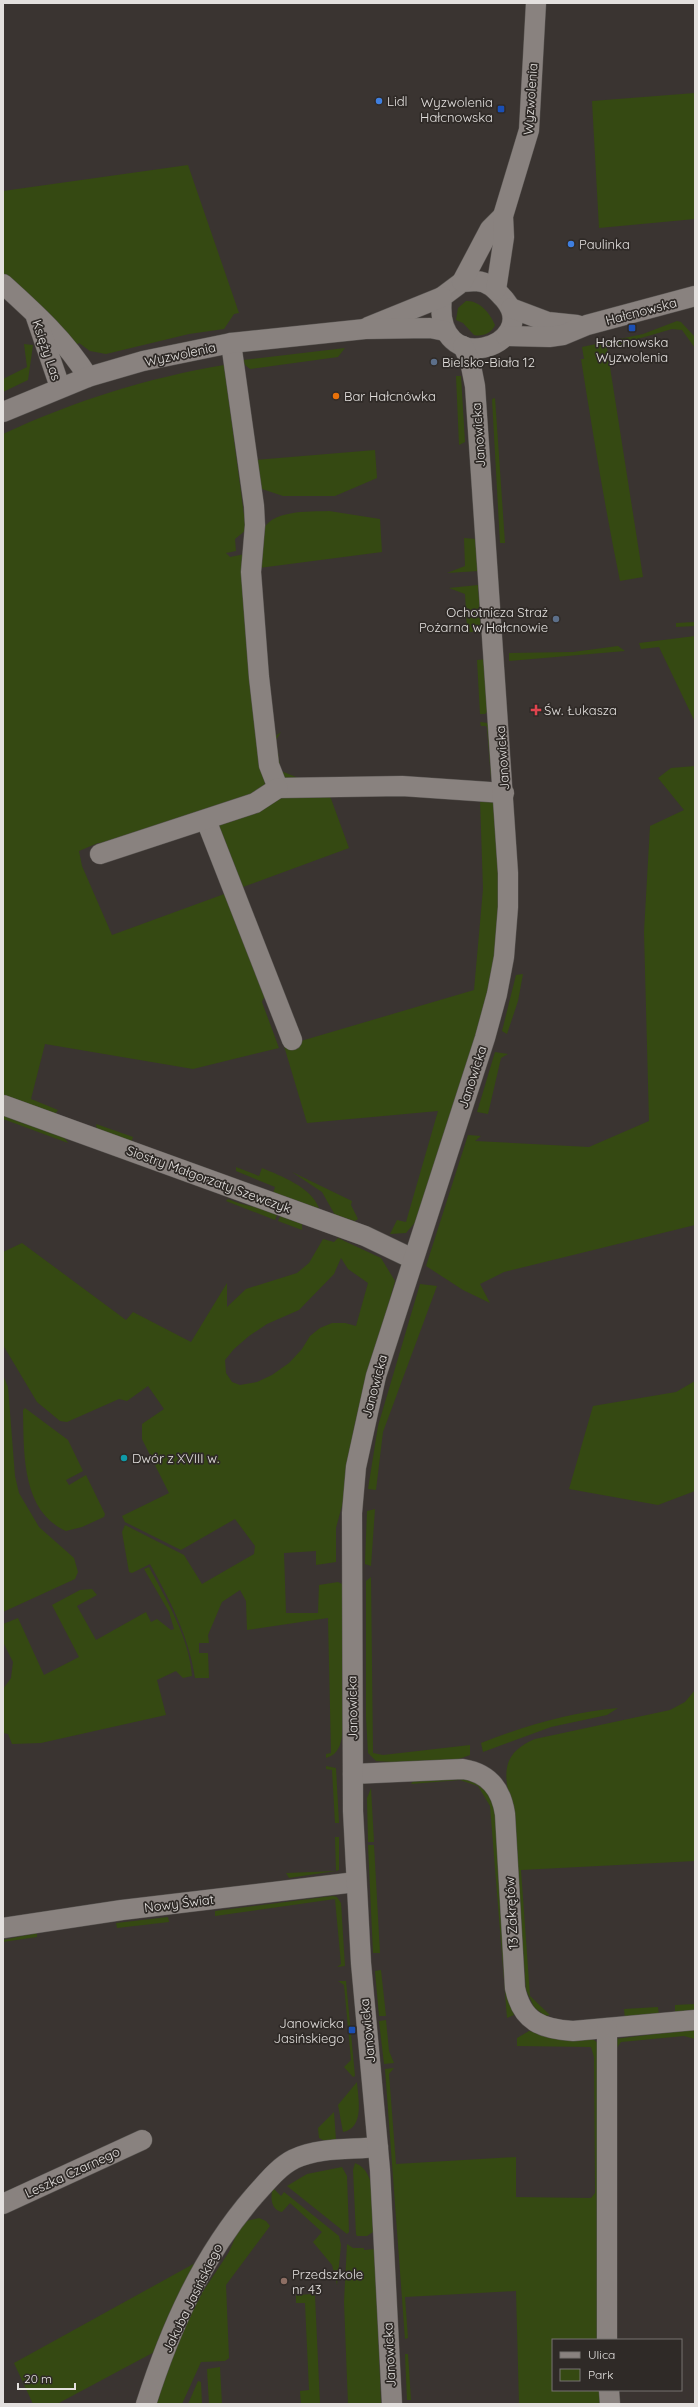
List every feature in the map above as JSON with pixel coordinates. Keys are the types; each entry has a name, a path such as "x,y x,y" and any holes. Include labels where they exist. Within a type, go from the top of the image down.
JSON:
{"street":[{"name":"Wyzwolenia","path":"496,290 504,237 503,216 529,130 536,3"},
{"name":"Wyzwolenia","path":"462,282 490,229 503,216"},
{"path":"462,282 484,282 491,285 496,290 511,308 512,324 498,341 481,350 463,346 445,331 441,320 442,297 462,282"},
{"name":"Księży Las","path":"3,284 35,313 74,354 88,377"},
{"name":"Hałcnowska","path":"498,341 563,335 587,326 695,296"},
{"name":"Wyzwolenia","path":"365,329 442,297"},
{"name":"Hałcnowska","path":"511,308 548,322 587,326"},
{"name":"Księży Las","path":"35,313 60,387"},
{"name":"Wyzwolenia","path":"3,412 60,387 88,377 143,361 231,343 365,329 430,328 445,331"},
{"name":"Janowicka","path":"475,386 498,341"},
{"path":"231,343 254,506 250,572 259,677 269,765 278,788"},
{"name":"Janowicka","path":"392,2404 378,2147 362,1985 356,1882 353,1774 351,1574 352,1513 356,1467 376,1376 485,1038 501,976 508,908 504,793 475,386 470,361 463,346"},
{"path":"100,854 255,803 278,788 402,786 504,793"},
{"path":"206,820 292,1040"},
{"name":"Siostry Małgorzaty Szewczyk","path":"3,1105 365,1236 413,1259"},
{"name":"13 Zakrętów","path":"353,1774 463,1769 475,1771 486,1777 495,1786 500,1794 505,1814 517,1997 528,2016 535,2023 546,2027 573,2031 695,2020"},
{"name":"Nowy Świat","path":"3,1928 122,1910 356,1882"},
{"path":"607,2028 607,2339"},
{"name":"Leszka Czarnego","path":"3,2204 142,2140"},
{"name":"Jakuba Jasińskiego","path":"146,2404 174,2329 212,2252 227,2229 265,2184 284,2166 302,2156 329,2151 378,2147"},
{"path":"609,2391 610,2404"}],"green space":[{"path":"695,93 695,219 599,228 592,101"},
{"path":"188,165 239,313 234,314 224,329 189,334 106,354 90,351 79,343 74,347 3,275 3,191"},
{"path":"466,301 471,301 484,308 495,325 492,330 486,334 474,335 463,323 456,320 458,308"},
{"path":"677,321 681,322 695,337 695,348 682,330 672,329 607,348 643,577 620,581 590,415 581,359 584,359 582,347 643,334"},
{"path":"24,344 33,345 28,380 3,392 3,379 27,367"},
{"path":"345,348 338,357 250,369 245,365 243,360"},
{"path":"224,365 246,530 235,539 236,551 226,553 230,557 245,554 253,675 265,785 255,797 208,815 118,843 98,843 79,851 82,866 112,935 227,893 203,830 115,856 117,852 200,827 206,828 266,992 262,1002 279,1048 193,1069 45,1044 31,1099 58,1110 55,1114 3,1096 3,434 57,411 111,392 195,370"},
{"path":"456,376 461,376 465,442 459,445"},
{"path":"495,398 505,543 500,543 492,399"},
{"path":"375,450 377,478 335,496 283,496 259,488 255,460"},
{"path":"329,511 380,519 382,552 259,568 262,533 266,525 281,516 291,513"},
{"path":"464,538 476,539 479,571 447,573 465,566"},
{"path":"478,585 481,631 462,633 467,628 465,594 449,588"},
{"path":"695,622 695,626 676,627 676,623"},
{"path":"695,636 695,722 659,647 641,649 639,643"},
{"path":"618,646 625,651 509,661 509,653 573,652"},
{"path":"486,659 489,710 485,714 480,714 477,660"},
{"path":"480,722 488,723 493,778 491,779 487,728 486,726 481,726"},
{"path":"281,732 276,740 281,771 301,779 293,782 280,776 273,738"},
{"path":"695,766 695,1225 504,1272 480,1284 490,1303 463,1290 426,1266 468,1135 481,1136 475,1141 589,1147 649,1121 644,932 650,826 684,810 658,778 671,768"},
{"path":"287,795 330,796 349,848 243,887 258,926 218,826 221,822"},
{"path":"480,800 492,801 495,805 499,886 498,932 488,999 417,1220 406,1233 390,1234 397,1220 406,1222 438,1111 307,1123 284,1046 474,990 483,889"},
{"path":"523,974 518,1001 507,1034 502,1031 516,975"},
{"path":"495,1052 508,1054 501,1058 488,1114 477,1112"},
{"path":"3,1112 61,1133 68,1143 3,1119"},
{"path":"96,1124 133,1137 131,1143 97,1130"},
{"path":"236,1167 259,1176 262,1168 295,1183 315,1201 319,1208 318,1210 273,1193 275,1187 236,1171"},
{"path":"292,1172 352,1201 351,1205 358,1219 355,1221 335,1215 322,1192"},
{"path":"228,1199 278,1213 275,1220 226,1201"},
{"path":"281,1214 302,1221 302,1230 278,1221"},
{"path":"338,1238 381,1258 395,1281 354,1427 344,1498 336,1528 336,1562 316,1565 316,1551 284,1553 286,1613 318,1613 319,1585 338,1582 342,1584 343,1731 338,1750 326,1758 326,1754 331,1753 328,1618 247,1630 246,1601 240,1590 222,1602 208,1635 209,1643 199,1643 199,1653 208,1653 209,1678 195,1678 188,1648 178,1619 150,1564 132,1573 129,1572 122,1532 125,1525 184,1555 202,1584 254,1554 255,1546 235,1519 181,1550 125,1522 122,1516 169,1493 142,1439 142,1424 164,1409 148,1386 127,1401 119,1399 67,1422 60,1421 37,1402 3,1345 3,1252 22,1243 126,1320 133,1312 191,1342 227,1283 227,1307 246,1289 297,1273 309,1263 323,1239 334,1242","holes":["341,1258 348,1269 368,1283 356,1326 345,1323 332,1323 320,1328 310,1336 302,1349 289,1363 272,1375 257,1382 240,1385 232,1382 226,1373 225,1360 234,1349 249,1336 267,1324 299,1310 334,1274"]},
{"path":"420,1284 437,1286 383,1432 376,1490 368,1489 378,1426"},
{"path":"3,1375 8,1387 15,1476 19,1493 39,1527 74,1558 78,1572 75,1579 3,1612"},
{"path":"695,1381 695,1491 658,1505 569,1489 593,1406 676,1392"},
{"path":"25,1408 68,1440 83,1471 66,1480 69,1485 86,1475 105,1514 104,1517 82,1527 66,1531 51,1522 40,1510 28,1479 25,1461 23,1410"},
{"path":"375,1509 371,1566 365,1564 367,1511"},
{"path":"149,1567 170,1606 182,1633 187,1647 192,1676 183,1678 176,1671 157,1680 166,1715 41,1743 12,1744 8,1734 3,1733 3,1689 11,1678 13,1662 3,1642 3,1624 18,1618 44,1675 79,1657 52,1605 80,1590 92,1589 97,1595 77,1606 96,1640 146,1612 151,1622 157,1619 171,1630 174,1629 169,1612 144,1569"},
{"path":"371,1577 373,1753 383,1755 470,1745 470,1755 456,1760 394,1767 393,1762 376,1761 368,1753 366,1717 366,1581"},
{"path":"695,1690 695,1861 521,1870 530,1996 550,2015 545,2016 534,2007 526,1990 513,1812 506,1779 509,1760 523,1745 535,1739 670,1710 685,1702"},
{"path":"618,1708 607,1715 551,1727 483,1752 481,1743 514,1731 566,1716"},
{"path":"326,1766 336,1768 339,1823 335,1823 332,1770 326,1769"},
{"path":"465,1777 486,1789 494,1802 509,2002 514,2015 507,2018 490,1806 478,1786 460,1780 411,1784 414,1780"},
{"path":"371,1788 374,1842 368,1842 367,1798"},
{"path":"335,1837 339,1837 339,1870 336,1871"},
{"path":"368,1845 374,1845 380,1953 373,1953"},
{"path":"336,1871 289,1878 286,1873"},
{"path":"333,1896 337,1897 341,1903 345,1966 337,1967 341,1964 335,1899 215,1916 215,1911"},
{"path":"168,1917 169,1922 117,1928 116,1923"},
{"path":"37,1933 37,1937 3,1942 3,1940"},
{"path":"381,1970 386,2016 379,2016 375,1971"},
{"path":"338,1981 346,1981 355,2076 353,2077 344,2067 351,2060 344,1985"},
{"path":"695,2004 695,2012 675,2014 675,2005"},
{"path":"658,2007 659,2016 625,2019 624,2009"},
{"path":"386,2020 389,2051 394,2063 384,2064 379,2021"},
{"path":"695,2029 695,2039 684,2036 621,2042 616,2049 615,2039"},
{"path":"529,2031 594,2040 599,2044 603,2339 552,2339 552,2391 604,2391 605,2404 519,2404 516,2291 405,2297 408,2338 405,2339 385,2069 394,2068 389,2074 396,2164 516,2157 516,2197 591,2198 595,2193 594,2057 591,2047 517,2046 517,2038"},
{"path":"357,2082 359,2112 355,2125 343,2132 338,2105"},
{"path":"334,2112 336,2140 327,2142 319,2138 318,2128"},
{"path":"355,2163 363,2168 368,2175 373,2193 373,2232 367,2236 357,2236 356,2234 353,2170"},
{"path":"342,2167 347,2176 349,2232 347,2234 287,2186 307,2174"},
{"path":"273,2188 281,2196 284,2192 339,2236 341,2245 337,2285 332,2265 313,2242 322,2232 290,2203 282,2212 278,2211 272,2203"},
{"path":"259,2218 266,2221 270,2226 226,2285 229,2358 225,2361 201,2362 182,2404 152,2404 191,2304 204,2290 229,2252 238,2231 246,2221"},
{"path":"347,2244 353,2248 364,2248 364,2250 375,2249 381,2404 348,2404 344,2302"},
{"path":"197,2262 158,2350 57,2404 33,2404 14,2363"},
{"path":"313,2294 315,2296 320,2404 301,2404 300,2391 309,2390 305,2303 296,2303 296,2295"},
{"path":"405,2354 408,2354 411,2400 407,2400"},
{"path":"220,2367 222,2404 209,2404 207,2369"},
{"path":"198,2381 201,2382 202,2404 188,2404"}],"place":[{"name":"Lidl","path":"379,101"},
{"name":"Wyzwolenia Hałcnowska","path":"501,109"},
{"name":"Paulinka","path":"571,244"},
{"name":"Hałcnowska Wyzwolenia","path":"632,328"},
{"name":"Bielsko-Biała 12","path":"434,362"},
{"name":"Bar Hałcnówka","path":"336,396"},
{"name":"Ochotnicza Straż Pożarna w Hałcnowie","path":"556,619"},
{"name":"Św. Łukasza","path":"536,710"},
{"name":"Dwór z XVIII w.","path":"124,1458"},
{"name":"Janowicka Jasińskiego","path":"352,2030"},
{"name":"Przedszkole nr 43","path":"284,2281"}]}
